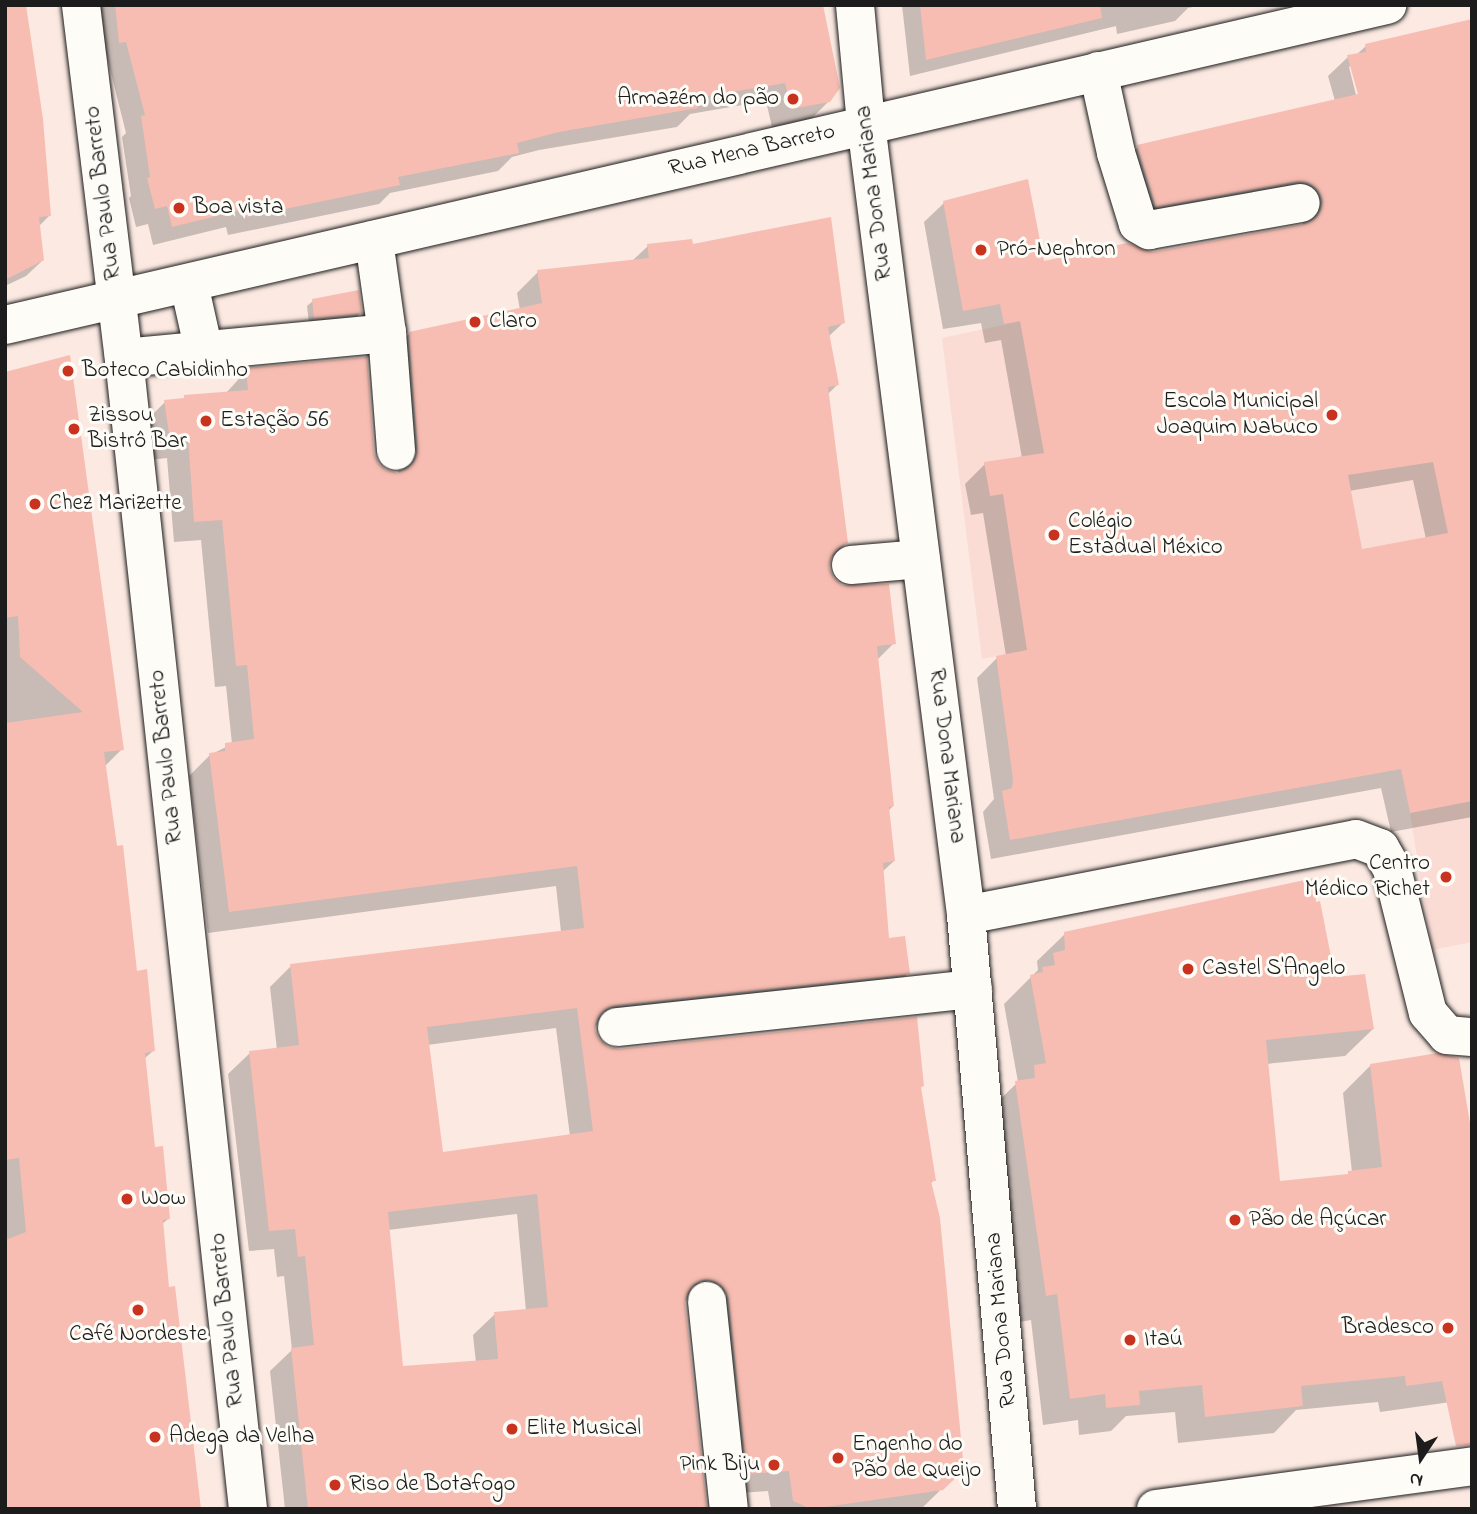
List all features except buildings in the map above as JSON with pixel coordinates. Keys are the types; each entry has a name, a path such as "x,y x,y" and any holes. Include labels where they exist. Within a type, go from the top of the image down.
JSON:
{"street":[{"name":"Rua Paulo Barreto","path":"81,5 124,358 248,1509"},
{"name":"Rua Dona Mariana","path":"855,5 866,124 967,915 1017,1509"},
{"name":"Rua Mena Barreto","path":"5,325 117,302 866,124 1387,5"},
{"path":"1098,71 1116,153 1138,224 1149,230 1301,203"},
{"path":"374,240 387,333 396,451"},
{"path":"188,284 204,351"},
{"path":"124,358 387,333"},
{"path":"851,565 921,559"},
{"path":"967,915 1356,839 1380,848 1392,869 1427,1013 1447,1035 1472,1037"},
{"path":"617,1027 973,989"},
{"path":"707,1301 729,1509"},
{"path":"1156,1509 1472,1466"}],"shaded area":[{"path":"1420,236 1472,529 1362,549 1368,585 982,659 942,338"},
{"name":"Centro Médico Richet","path":"1472,801 1472,942 1432,950 1410,813"}],"place":[{"name":"Armazém do pão","path":"793,99"},
{"name":"Boa vista","path":"179,208"},
{"name":"Pró-Nephron","path":"981,250"},
{"name":"Claro","path":"475,322"},
{"name":"Boteco Cabidinho","path":"68,371"},
{"name":"Escola Municipal Joaquim Nabuco","path":"1332,415"},
{"name":"Estação 56","path":"206,421"},
{"name":"Zissou Bistrô Bar","path":"74,429"},
{"name":"Chez Marizette","path":"35,504"},
{"name":"Colégio Estadual México","path":"1054,535"},
{"name":"Centro Médico Richet","path":"1446,877"},
{"name":"Castel S'Angelo","path":"1188,969"},
{"name":"Wow","path":"127,1199"},
{"name":"Pão de Açúcar","path":"1235,1220"},
{"name":"Café Nordeste","path":"138,1310"},
{"name":"Bradesco","path":"1448,1328"},
{"name":"Itaú","path":"1130,1340"},
{"name":"Elite Musical","path":"512,1429"},
{"name":"Adega da Velha","path":"155,1437"},
{"name":"Engenho do Pão de Queijo","path":"838,1458"},
{"name":"Pink Biju","path":"774,1465"},
{"name":"Riso de Botafogo","path":"335,1485"}]}
